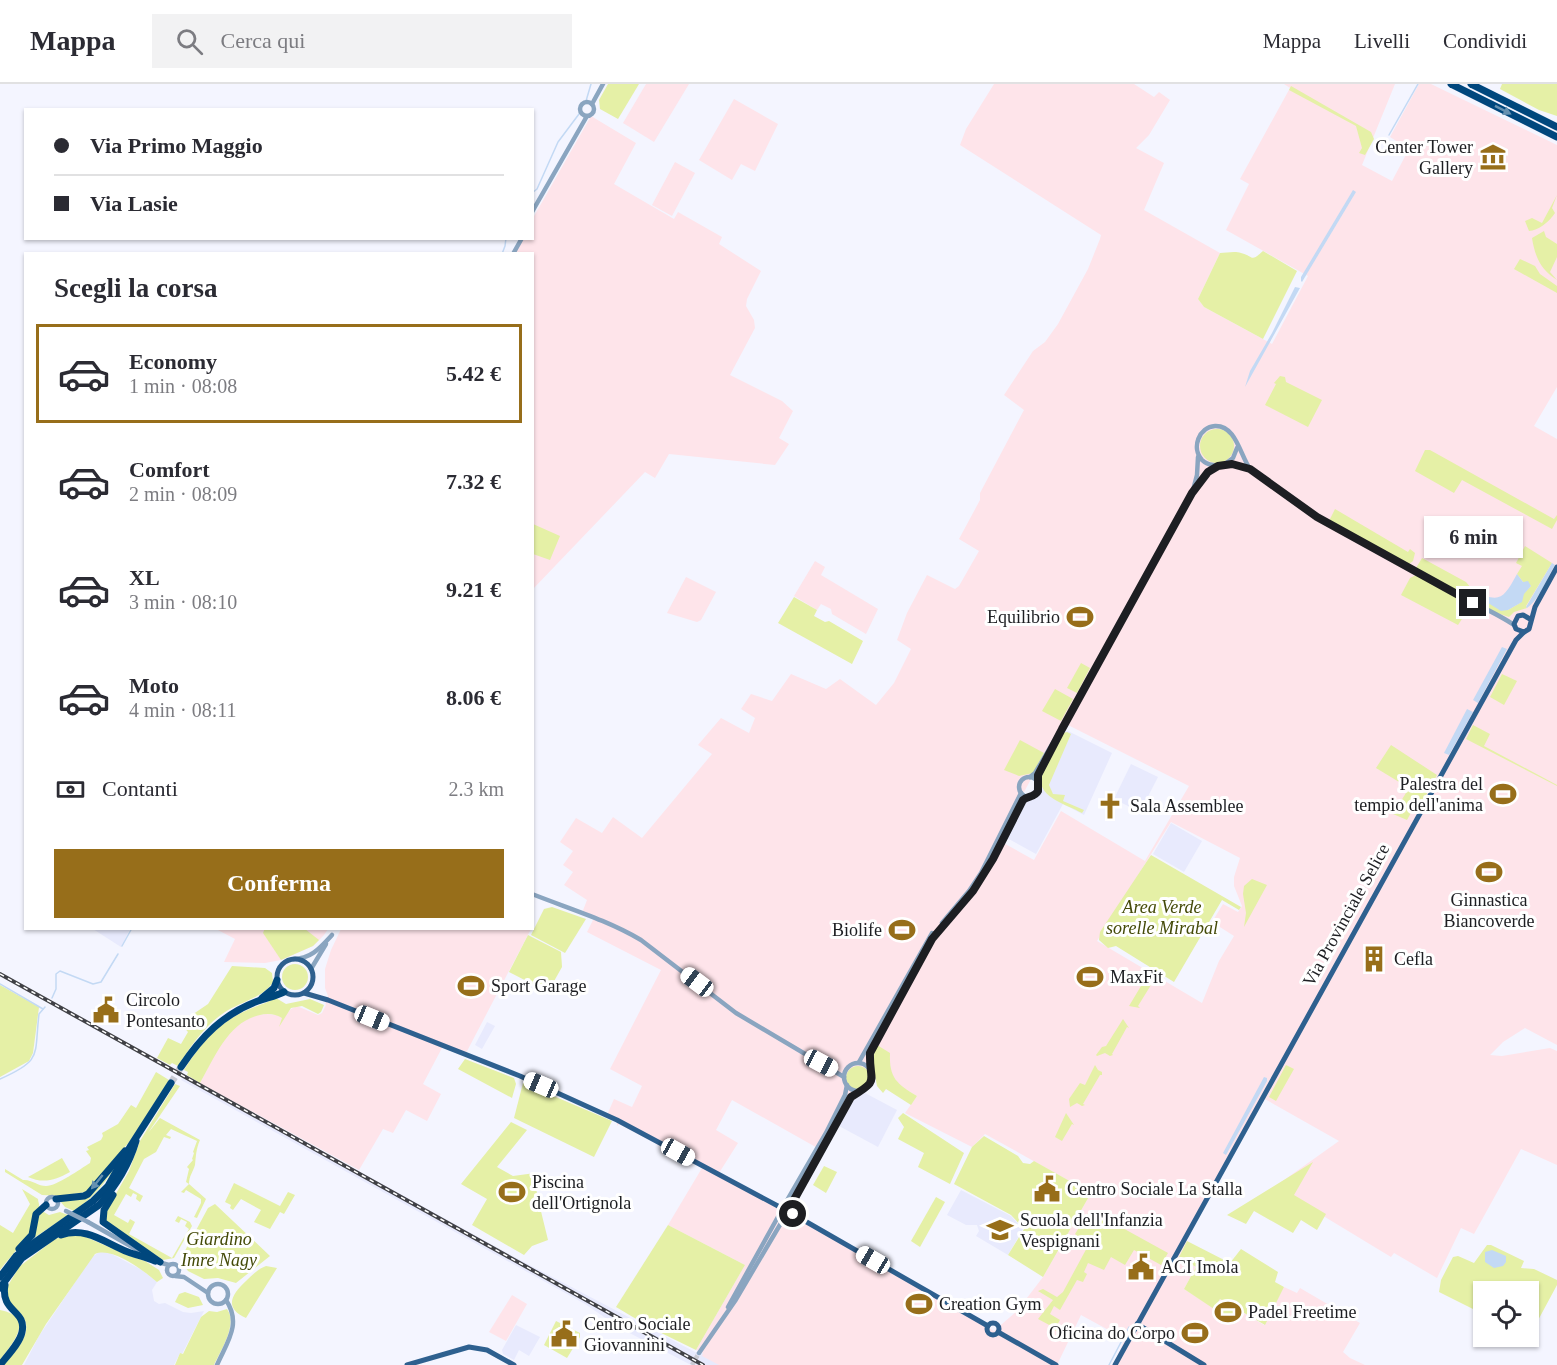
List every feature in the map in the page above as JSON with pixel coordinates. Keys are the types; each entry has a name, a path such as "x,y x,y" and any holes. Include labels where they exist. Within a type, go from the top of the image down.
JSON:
{"highway":[{"path":"1451,84 1557,137"},
{"path":"1471,84 1557,127"},
{"path":"258,1001 274,988 277,980"},
{"path":"181,1067 198,1043 215,1025 258,1001 284,992"},
{"path":"57,1201 88,1194 130,1147 171,1083"},
{"path":"138,1136 126,1174 104,1210 104,1221 107,1226 160,1262"},
{"path":"0,1365 22,1333 21,1320 5,1304 2,1295 5,1271 25,1249 93,1202 108,1186 130,1147"},
{"path":"5,1271 30,1251 99,1205 110,1194 132,1155"},
{"path":"0,1288 5,1271 14,1254 32,1235 36,1214 46,1205"},
{"path":"47,1240 68,1232 80,1232 128,1252 160,1262"},
{"path":"0,1308 10,1310"}],"main road":[{"name":"Via Provinciale Selice","path":"1115,1365 1516,640 1531,626 1530,619 1534,606 1557,567"},
{"name":"Via Provinciale Selice","path":"1516,640 1516,624 1534,606"},
{"path":"1523,615 1530,619"},
{"path":"1516,624 1524,632"},
{"path":"304,993 313,977 311,969 303,961 293,959 281,966 277,972 277,980 284,992 296,995 304,993 328,1000 520,1076 635,1128 785,1210 988,1326 987,1331 990,1335 996,1335 998,1332 1056,1365"},
{"path":"310,986 328,1000"},
{"path":"1137,1324 1204,1365"},
{"path":"407,1365 469,1347 487,1350 514,1365"}],"street":[{"path":"534,209 587,116 594,111 592,104 603,84"},
{"path":"587,116 581,113 580,107 585,102 592,104"},
{"path":"1192,493 1197,475 1198,438 1212,426 1221,426 1230,430 1250,469"},
{"path":"859,1062 928,938 969,891 981,873 1021,793 1019,788 1021,782 1035,773 1062,729 1192,493 1208,472 1233,458 1237,444"},
{"path":"1198,454 1204,462 1218,466"},
{"path":"1225,464 1250,469 1317,517 1516,624"},
{"path":"1021,793 1033,796 1038,791 1037,781 1062,729"},
{"path":"1030,777 1037,781"},
{"path":"869,1067 870,1053 932,939 973,891 996,854 1023,800 1028,796"},
{"path":"534,895 593,916 641,940 740,1016 835,1070 844,1077 847,1085 845,1095 826,1133 785,1204 784,1218 735,1301 699,1353"},
{"path":"311,969 334,930"},
{"path":"293,959 310,956 332,935"},
{"path":"785,1210 790,1207 851,1097 866,1089 872,1081 872,1072 869,1067 859,1062 852,1064 846,1070 844,1077"},
{"path":"835,1070 846,1070"},
{"path":"847,1085 854,1090 861,1091"},
{"path":"66,1210 48,1208 46,1205 49,1198 57,1201 66,1210 160,1262 168,1268 169,1275 184,1277 208,1293 212,1302 224,1302 232,1310 233,1327 217,1365"},
{"path":"53,1209 57,1201"},
{"path":"168,1268 175,1264 185,1275 211,1287"},
{"path":"175,1276 179,1269"},
{"path":"208,1293 211,1287 217,1284 226,1287 228,1295 224,1302"}],"shaded area":[{"path":"646,84 689,84 654,142 623,123"},
{"path":"994,84 1134,84 1154,97 1159,92 1170,100 1149,135 1136,148 1164,163 1144,210 1220,253 1198,299 1204,307 1272,344 1308,276 1226,230 1249,184 1240,179 1290,88 1284,84 1395,84 1362,165 1392,181 1409,149 1390,137 1419,84 1431,84 1557,145 1557,387 1534,426 1557,439 1557,1045 1525,1028 1503,1042 1490,1055 1502,1056 1550,1048 1557,1051 1557,1165 1521,1149 1474,1234 1461,1228 1437,1278 1394,1253 1391,1257 1292,1197 1267,1192 1339,1141 1263,1098 1183,1238 1187,1241 1179,1257 1196,1267 1184,1289 1214,1308 1220,1299 1264,1325 1284,1287 1297,1293 1300,1288 1360,1323 1343,1352 1365,1365 1113,1365 1125,1339 1081,1315 1057,1365 719,1365 696,1350 745,1265 668,1225 702,1168 619,1124 617,1126 617,1120 607,1115 614,1099 632,1107 642,1086 610,1069 661,970 587,932 594,918 582,913 587,900 564,885 573,872 563,865 573,851 560,842 576,818 602,833 613,817 642,838 712,754 698,745 721,718 749,733 755,718 741,709 751,694 772,701 791,674 826,689 840,679 876,705 894,683 911,649 897,640 907,613 927,575 955,589 979,551 959,539 980,500 980,493 1024,410 1004,395 1033,351 1045,342 1058,324 1088,269 1100,239 1101,235 960,145 966,129","holes":["1062,722 1189,786 1145,861 1061,811 1034,860 998,840","1171,822 1240,858 1234,877 1234,886 1242,906 1238,912 1223,904 1212,922 1234,936 1219,961 1202,1003 1097,941","876,1045 889,1054 891,1073 900,1086 917,1096 905,1113 972,1147 985,1134 1091,1193 1043,1277 1017,1311 994,1331 719,1173 738,1143 716,1130 732,1100 821,1150 848,1104 871,1087 874,1080 871,1067 872,1052"]},
{"path":"734,99 778,124 755,171 741,164 732,180 699,160"},
{"path":"591,116 636,143 614,184 674,219 678,212 722,237 719,244 761,271 747,299 746,306 754,320 755,328 730,375 782,401 793,411 779,438 789,444 775,465 669,454 655,478 645,472 534,588 534,252 513,252 520,240 534,240 534,216"},
{"path":"675,162 695,173 672,216 652,205"},
{"path":"1353,190 1356,192 1302,282 1301,277"},
{"path":"1295,287 1300,288 1245,387 1250,371"},
{"path":"815,561 825,567 821,575 878,609 866,634 832,614 831,609 821,604 817,610 794,596"},
{"path":"1552,563 1555,565 1543,588 1527,608 1526,607"},
{"path":"1517,574 1523,582 1528,581 1531,586 1524,594 1522,602 1508,610 1501,611 1472,593 1472,589 1488,597 1499,597 1508,589"},
{"path":"686,577 716,592 701,620 697,622 667,613"},
{"path":"1502,647 1507,649 1478,703 1473,700"},
{"path":"1467,709 1473,712 1449,755 1444,753"},
{"path":"1068,731 1112,753 1084,815 1063,804 1036,854 1007,838 1063,732"},
{"path":"1131,764 1158,777 1140,812 1114,799"},
{"path":"1171,823 1202,841 1184,872 1153,854"},
{"path":"95,930 130,930 121,947"},
{"path":"218,930 327,930 313,946 281,960 265,963 224,962 235,939"},
{"path":"341,930 530,930 465,1055 443,1046 423,1084 441,1094 427,1121 406,1110 393,1133 383,1129 359,1170 200,1083 225,1034 243,1021 255,1015 285,1016 297,1006 318,1015 322,1013 328,996 325,988 325,969"},
{"path":"487,1022 495,1026 482,1049 475,1045"},
{"path":"184,1075 520,1260 697,1353 702,1353 728,1365 691,1365 620,1328 585,1304 181,1080"},
{"path":"1264,1077 1267,1081 1226,1155 1223,1153"},
{"path":"865,1093 897,1110 878,1147 839,1126 853,1099"},
{"name":"Scuola dell'Infanzia Vespignani","path":"961,1190 1011,1216 1023,1229 1008,1255 976,1236 979,1231 977,1225 966,1225 947,1215"},
{"path":"1492,1250 1506,1256 1503,1266 1494,1268 1485,1262 1485,1252"},
{"path":"99,1252 108,1252 142,1270 157,1282 152,1290 154,1301 159,1304 165,1303 183,1312 204,1311 182,1354 180,1353 174,1365 24,1365 39,1336 92,1257"},
{"path":"512,1295 527,1304 506,1341 489,1332"},
{"path":"516,1325 540,1337 529,1356 519,1350 514,1360 503,1354 502,1350"}],"green space":[{"path":"608,84 639,84 618,119 600,109 599,100"},
{"path":"1502,84 1557,84 1557,116 1539,110 1500,89"},
{"path":"1291,86 1371,132 1374,139 1365,155 1359,153 1362,148 1356,126 1289,90"},
{"path":"1557,195 1552,208 1555,213 1553,216 1540,227 1529,231 1525,221 1532,218 1542,223"},
{"path":"1544,231 1546,237 1557,244 1557,257 1550,272 1557,280 1543,267 1535,251 1532,238"},
{"path":"1263,251 1297,271 1263,339 1204,307 1198,299 1220,253 1239,252 1254,258"},
{"path":"1520,259 1535,266 1540,274 1557,286 1557,293 1514,269"},
{"path":"1280,376 1285,377 1286,382 1322,400 1308,427 1265,405 1276,384 1274,383"},
{"path":"1217,429 1229,434 1234,446 1229,458 1217,463 1205,458 1200,446 1205,434"},
{"path":"1425,450 1430,450 1554,519 1557,515 1552,529 1462,480 1454,493 1415,471"},
{"path":"1335,509 1408,552 1410,549 1415,553 1413,561 1409,564 1329,521"},
{"path":"534,524 560,536 550,560 534,554"},
{"path":"1525,546 1552,563 1526,606 1527,608 1514,612 1509,617 1497,613 1416,568 1422,558 1466,582 1472,589 1471,591 1508,610 1520,603 1523,594 1531,586 1523,582 1517,574 1522,566 1516,563"},
{"path":"1416,575 1471,605 1458,625 1401,595 1410,578"},
{"path":"794,597 817,610 814,616 825,622 829,621 863,641 852,664 778,623"},
{"path":"1081,663 1090,668 1077,693 1067,688"},
{"path":"1502,674 1517,681 1504,705 1490,697"},
{"path":"1055,689 1073,699 1061,721 1042,711"},
{"path":"1473,725 1490,734 1484,746 1557,786 1466,739"},
{"path":"1063,733 1071,734 1049,785 1053,794 1065,795 1063,801 1084,810 1082,813 1053,799 1043,789 1041,782 1041,774"},
{"path":"1020,740 1044,753 1033,773 1019,776 1004,770"},
{"path":"1391,745 1437,775 1417,812 1413,809 1407,820 1393,814 1409,788 1376,768"},
{"name":"Area Verde sorelle Mirabal","path":"1151,855 1241,907 1239,910 1222,900 1174,982 1116,946 1108,948 1099,940 1100,932"},
{"path":"1252,879 1267,885 1244,927 1246,913 1244,886"},
{"path":"552,907 586,919 565,953 531,935 544,909"},
{"path":"264,930 306,930 319,940 313,946 281,960 263,933"},
{"path":"528,935 561,952 562,967 548,992 509,972"},
{"path":"295,964 304,968 308,977 304,986 295,990 286,986 282,977 286,968"},
{"path":"232,966 265,968 272,973 273,982 264,992 225,1012 204,1030 178,1066 172,1063 170,1065 157,1058 168,1038 181,1044 188,1032 180,1023 208,1004"},
{"path":"1144,981 1151,985 1138,1006 1140,1008 1129,1006"},
{"path":"0,985 39,1007 33,1053 29,1061 0,1077"},
{"path":"276,998 286,1004 310,999 324,1005 318,1014 302,1006 291,1008 279,1027 282,1018 274,1015 263,1014 249,1019 239,1025 224,1042 200,1083 187,1075 188,1072 184,1070 216,1030 241,1013"},
{"path":"1123,1019 1129,1028 1127,1027 1113,1055 1105,1053 1097,1056 1102,1047 1106,1046"},
{"path":"877,1045 890,1053 891,1069 899,1084 917,1096 911,1105 886,1089 883,1093 877,1086 872,1060"},
{"path":"465,1059 514,1078 516,1084 512,1098 458,1069"},
{"path":"1095,1065 1102,1075 1083,1104 1085,1105 1077,1103 1070,1107 1069,1099 1080,1083 1085,1085"},
{"path":"1286,1065 1294,1069 1276,1101 1269,1097"},
{"path":"858,1066 863,1067 869,1073 869,1083 863,1089 858,1090 853,1089 847,1083 846,1078 847,1073 853,1067"},
{"path":"156,1072 169,1080 130,1141 86,1192 61,1196 42,1195 5,1172 5,1169 23,1180 46,1186 62,1180 90,1163 91,1158 86,1151 89,1150 87,1147 101,1140 102,1133 118,1124 131,1105 136,1108"},
{"path":"523,1083 612,1121 594,1157 514,1118"},
{"path":"175,1084 180,1086 148,1133 160,1118 200,1140 189,1184 186,1182 189,1169 187,1167 193,1160 197,1141 171,1129 166,1135 171,1137 170,1139 164,1137 156,1152 144,1159 129,1188 143,1196 140,1202 136,1199 137,1195 133,1193 131,1197 126,1194 114,1215 128,1223 130,1219 135,1222 129,1234 172,1258 189,1229 185,1226 187,1222 181,1219 179,1223 175,1221 178,1216 190,1222 192,1226 174,1258 163,1260 105,1221 106,1211 129,1171 140,1141"},
{"path":"903,1113 964,1153 950,1184 918,1167 924,1153 898,1139 904,1127 898,1118"},
{"path":"1066,1113 1074,1125 1072,1124 1062,1141 1055,1137"},
{"path":"511,1122 527,1130 497,1167 513,1176 535,1173 537,1195 548,1240 532,1246 524,1255 472,1225 487,1199 461,1184"},
{"path":"984,1136 1018,1156 1023,1163 1030,1164 1034,1161 1091,1193 1043,1277 1008,1255 1024,1229 1011,1215 954,1184 972,1147"},
{"path":"62,1158 70,1172 49,1180 28,1177"},
{"path":"121,1159 100,1188 74,1211 65,1207 60,1201 80,1199"},
{"path":"1313,1162 1294,1195 1326,1214 1317,1230 1301,1220 1293,1233 1254,1211 1246,1224 1227,1215"},
{"path":"824,1166 837,1172 826,1193 813,1185"},
{"path":"234,1183 280,1206 288,1192 295,1195 284,1214 280,1212 270,1229 254,1222 261,1210 241,1199 233,1210 230,1208 231,1205 225,1202"},
{"path":"189,1184 206,1199 197,1218 194,1217 201,1199 186,1190 184,1193 181,1192"},
{"path":"22,1189 38,1199 38,1216 30,1232 0,1270 0,1225 13,1233 30,1204"},
{"path":"936,1197 945,1202 920,1247 911,1241"},
{"name":"Giardino Imre Nagy","path":"215,1204 270,1256 236,1283 218,1278 204,1279 188,1271 180,1260 208,1208"},
{"path":"1090,1210 1168,1253 1161,1265 1134,1250 1125,1265 1111,1257 1104,1270 1088,1263 1084,1272 1087,1274 1083,1282 1077,1280 1060,1310 1054,1306 1050,1314 1060,1320 1057,1325 1061,1330 1060,1333 1038,1319 1053,1300 1038,1291 1043,1289 1057,1297 1063,1292 1089,1244 1075,1234"},
{"path":"42,1211 49,1215 60,1212 68,1215 31,1240 35,1233"},
{"path":"668,1225 745,1265 696,1350 653,1329 616,1307"},
{"path":"79,1234 145,1261 159,1270 163,1278 157,1282 119,1256 102,1252 95,1254 46,1324 22,1365 4,1365 21,1343 26,1331 24,1318 7,1300 6,1289 19,1267 55,1239"},
{"path":"1187,1241 1230,1263 1241,1249 1278,1272 1275,1282 1284,1287 1265,1325 1220,1299 1214,1309 1184,1289 1196,1267 1179,1257"},
{"path":"1487,1245 1491,1245 1524,1261 1521,1268 1534,1269 1557,1280 1557,1285 1539,1318 1539,1281 1473,1281 1473,1309 1439,1292 1441,1280 1453,1257 1458,1256 1474,1263"},
{"path":"266,1266 277,1268 246,1318 234,1310 232,1301 241,1286 258,1270"},
{"path":"185,1292 199,1297 203,1305 188,1308 175,1302 179,1294"},
{"name":"Padel Freetime","path":"1223,1302 1239,1311 1232,1322 1217,1313"},
{"path":"227,1309 230,1315 230,1329 214,1365 175,1365 201,1317 209,1311 217,1312"},
{"path":"0,1310 11,1313 17,1318 19,1324 15,1339 0,1360"},
{"path":"556,1321 580,1333 580,1337 567,1358 544,1345"}],"waterway":[{"path":"586,101 591,84"},
{"path":"1389,135 1418,84"},
{"path":"534,191 558,142 579,114"},
{"path":"503,252 506,240"},
{"path":"122,946 131,930"},
{"path":"52,998 56,989 56,974 60,971 93,984 101,982 118,954"},
{"path":"0,984 43,1009"},
{"path":"0,1079 24,1067 34,1055 39,1014 45,1007"},
{"path":"1109,1365 1129,1327"}],"tunnel":[{"path":"171,1083 181,1067"},
{"path":"692,1365 699,1353"}],"railway":[{"path":"0,974 703,1365"}],"place":[{"name":"Center Tower Gallery","path":"1493,157"},
{"name":"Equilibrio","path":"1080,617"},
{"name":"Palestra del tempio dell'anima","path":"1503,794"},
{"name":"Sala Assemblee","path":"1110,806"},
{"name":"Ginnastica Biancoverde","path":"1489,872"},
{"name":"Biolife","path":"902,930"},
{"name":"Cefla","path":"1374,959"},
{"name":"MaxFit","path":"1090,977"},
{"name":"Sport Garage","path":"471,986"},
{"name":"Circolo Pontesanto","path":"106,1010"},
{"name":"Centro Sociale La Stalla","path":"1047,1189"},
{"name":"Piscina dell'Ortignola","path":"512,1192"},
{"name":"Scuola dell'Infanzia Vespignani","path":"1000,1230"},
{"name":"ACI Imola","path":"1141,1267"},
{"name":"Creation Gym","path":"919,1304"},
{"name":"Padel Freetime","path":"1228,1312"},
{"name":"Oficina do Corpo","path":"1195,1333"},
{"name":"Centro Sociale Giovannini","path":"564,1334"}],"route":[{"path":"793,1214 785,1210 790,1207 851,1097 870,1086 873,1076 869,1067 870,1053 932,939 985,874 1023,800 1035,795 1038,791 1038,775 1063,726 1192,493 1208,472 1225,464 1250,469 1317,517 1473,603"}]}
